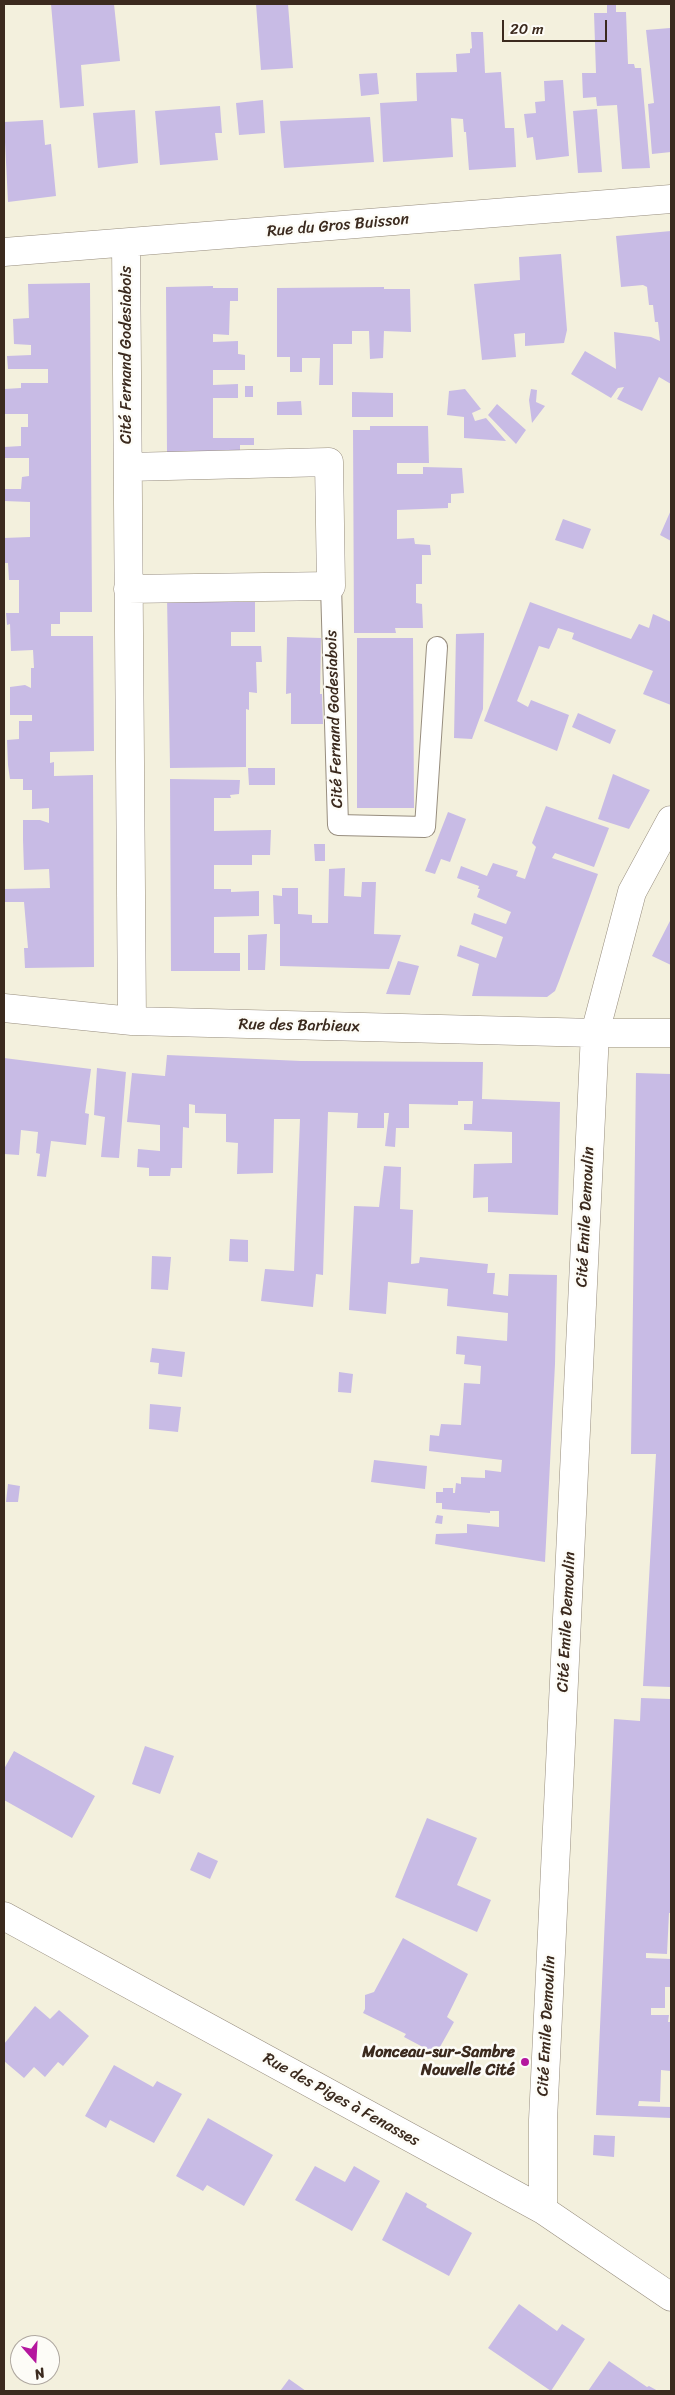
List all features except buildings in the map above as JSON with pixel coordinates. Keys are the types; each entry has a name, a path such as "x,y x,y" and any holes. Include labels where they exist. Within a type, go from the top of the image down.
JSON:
{"street":[{"name":"Rue du Gros Buisson","path":"4,252 671,199"},
{"name":"Cité Fernand Godesiabois","path":"126,243 132,1021"},
{"name":"Cité Fernand Godesiabois","path":"128,467 329,462 331,586"},
{"path":"128,589 331,586"},
{"name":"Cité Emile Demoulin","path":"543,2210 543,2111 595,1033 632,892 671,820"},
{"name":"Rue des Barbieux","path":"4,1008 132,1021 595,1033 671,1033"},
{"name":"Rue des Piges à Fenasses","path":"4,1916 543,2210 671,2297"}],"lane":[{"name":"Cité Fernand Godesiabois","path":"331,586 338,825 425,827 437,647"}],"place":[{"name":"Monceau-sur-Sambre Nouvelle Cité","path":"525,2062"}]}
